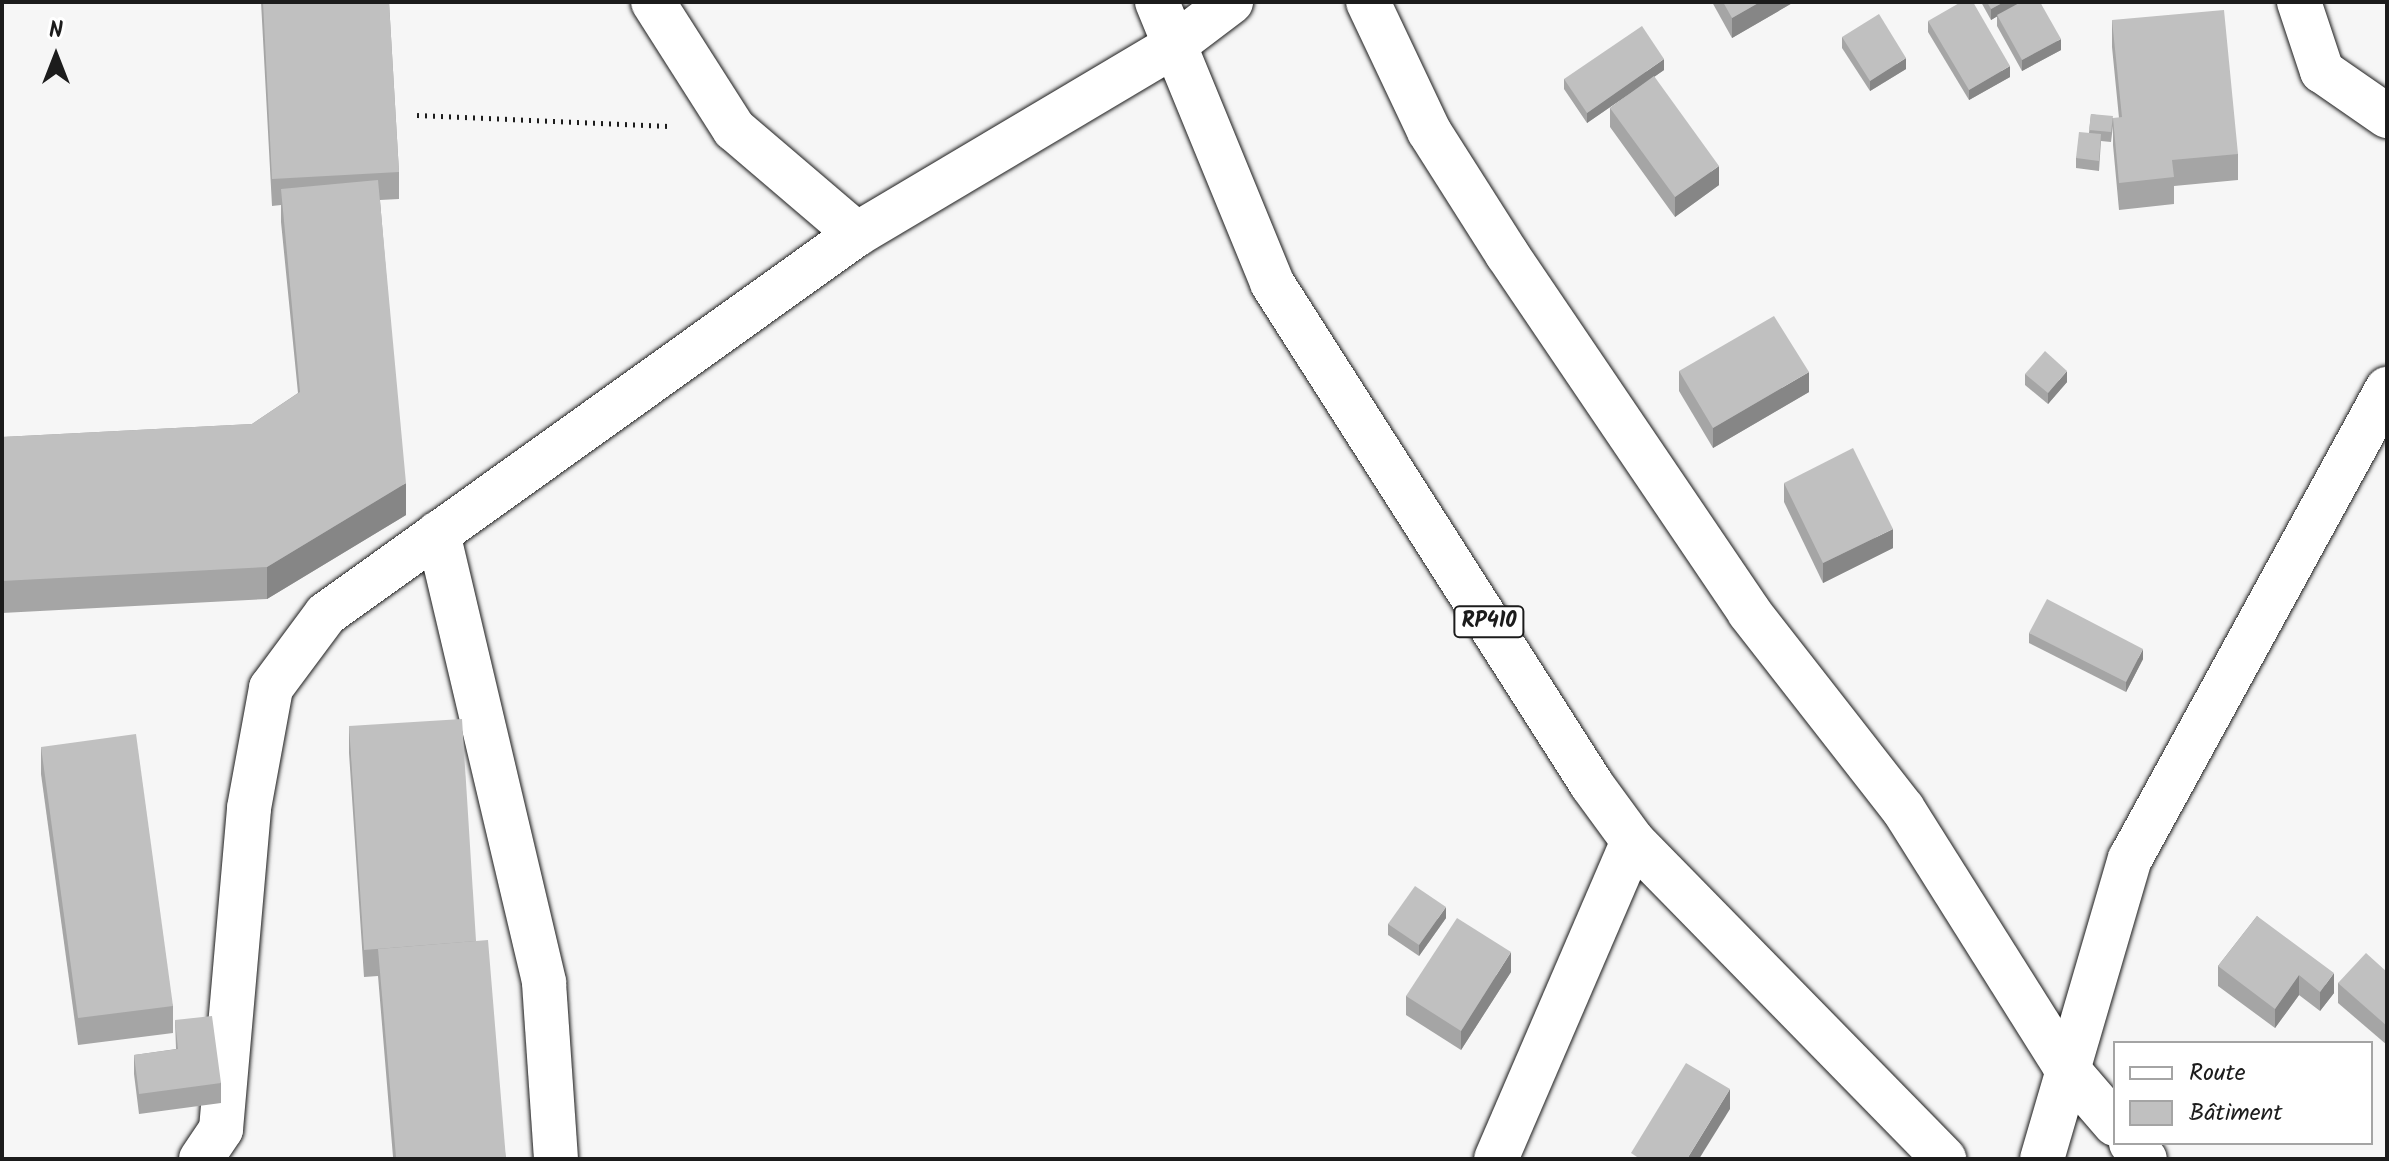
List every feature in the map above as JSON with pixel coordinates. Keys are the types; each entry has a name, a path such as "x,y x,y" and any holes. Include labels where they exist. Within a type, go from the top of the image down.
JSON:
{"street":[{"path":"653,2 734,129 857,234"},
{"name":"RP410","path":"1157,2 1272,283 1633,841 1944,1159"},
{"path":"201,1159 221,1129 249,808 271,688 326,614 857,234 1173,46 1231,2"},
{"path":"1368,2 1429,131 1507,254 1749,612 1903,809 2064,1065 2113,1122"},
{"path":"2299,2 2322,71 2387,116"},
{"path":"2042,1159 2064,1065 2130,859 2387,389"},
{"path":"438,533 544,983 556,1159"},
{"path":"1496,1159 1633,841"}],"path":[{"path":"417,115 734,129"}],"building":[{"path":"263,2 389,2 399,172 272,179"},
{"path":"1723,2 1760,2 1732,18"},
{"path":"1961,2 1973,2 2010,66 1969,90 1928,21"},
{"path":"1987,2 2004,2 1991,9"},
{"path":"2021,2 2040,2 2061,39 2022,60 1997,15"},
{"path":"2224,10 2238,154 2172,160 2174,177 2119,183 2113,118 2122,117 2112,20"},
{"path":"1879,14 1906,58 1870,81 1842,37"},
{"path":"1642,26 1664,59 1587,113 1564,79"},
{"path":"1654,76 1719,166 1675,197 1610,108"},
{"path":"2091,114 2113,116 2111,132 2089,130"},
{"path":"2079,132 2101,134 2099,161 2076,158"},
{"path":"378,180 406,483 267,567 2,581 2,437 252,424 300,392 281,189"},
{"path":"1774,316 1809,372 1713,428 1679,371"},
{"path":"2045,351 2067,371 2048,393 2025,374"},
{"path":"1853,448 1893,529 1823,563 1784,483"},
{"path":"2047,599 2143,649 2126,682 2029,633"},
{"path":"462,719 476,941 364,950 349,726"},
{"path":"136,734 173,1006 78,1018 41,747"},
{"path":"1415,886 1446,907 1419,945 1388,924"},
{"path":"2257,916 2334,973 2320,992 2299,975 2275,1009 2218,966"},
{"path":"1457,918 1511,952 1461,1031 1406,996"},
{"path":"488,940 506,1159 372,1159 396,1157 378,949"},
{"path":"2366,953 2387,972 2387,1026 2338,983"},
{"path":"212,1016 221,1083 139,1094 134,1055 178,1049 175,1020"},
{"path":"1686,1063 1730,1089 1687,1159 1640,1159 1631,1153"}]}
